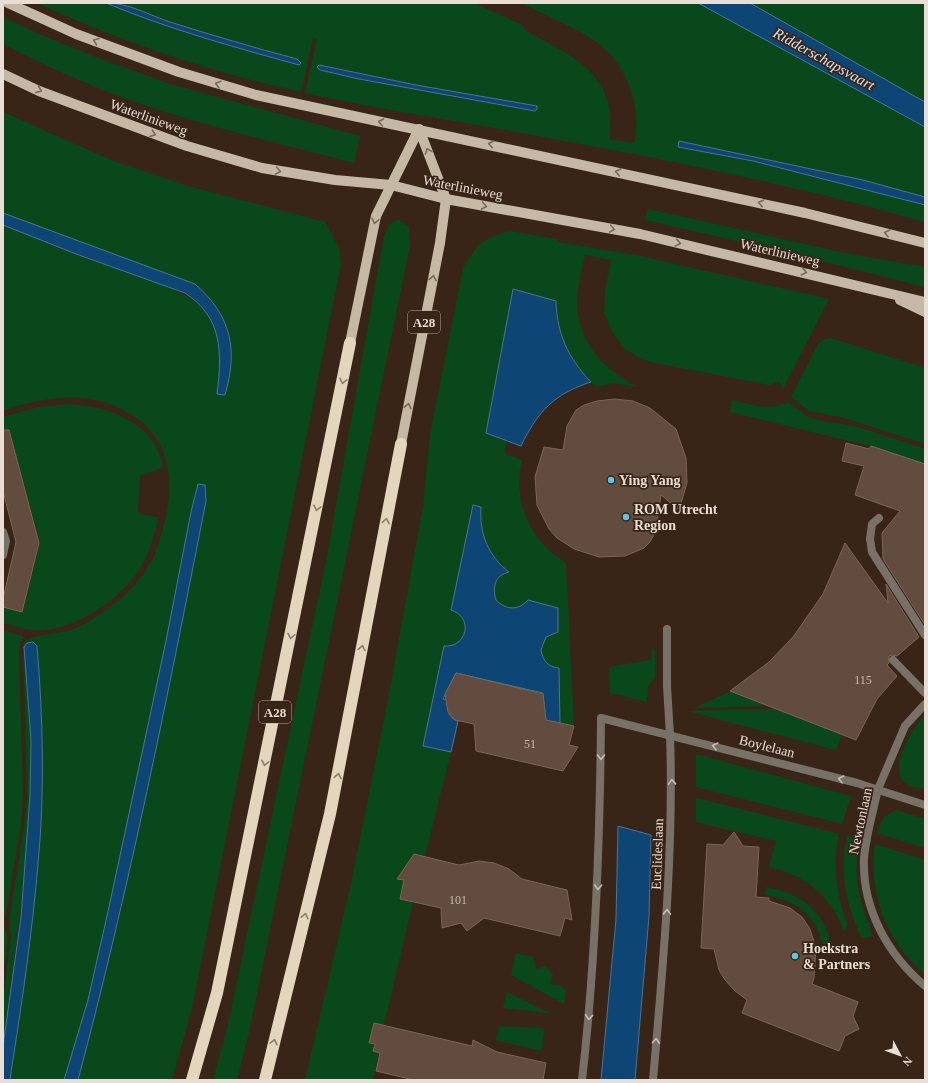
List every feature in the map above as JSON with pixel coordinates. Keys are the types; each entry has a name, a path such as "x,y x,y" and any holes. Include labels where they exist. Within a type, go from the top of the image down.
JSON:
{"highway":[{"name":"A28","path":"192,1080 218,985 350,343"},
{"name":"A28","path":"265,1080 330,814 401,444"}],"main road":[{"path":"8,3 76,34 179,72 256,95 805,212 925,243"},
{"name":"Waterlinieweg","path":"3,74 39,91 117,121 202,151 262,168 335,180 391,185 446,199 640,234 878,289 925,302"},
{"name":"A28","path":"350,343 376,216 419,129"},
{"name":"A28","path":"401,444 440,243 446,199 419,129"},
{"path":"878,289 925,312"}],"street":[{"path":"879,518 872,524 870,539 872,552 925,635"},
{"path":"3,532 6,541 3,555"},
{"name":"Euclideslaan","path":"653,1080 667,927 672,789 667,686 667,629"},
{"path":"893,660 925,693"},
{"name":"Newtonlaan","path":"925,704 906,726 878,789 867,835 864,857 864,878 868,899 889,946 907,970 925,986"},
{"name":"Boylelaan","path":"582,1080 595,950 600,844 601,718 878,789 925,805"}],"green space":[{"path":"37,3 106,3 161,24 297,59 252,47 164,19 120,3 474,3 525,26 523,29 558,48 588,69 599,82 607,98 610,116 609,139 634,143 636,114 633,99 629,85 614,58 604,48 584,34 521,3 698,3 925,127 925,197 863,180 680,141 678,147 753,161 925,205 925,222 826,196 727,173 577,143 305,93 317,39 313,38 301,92 233,75 167,55 101,31","holes":["324,65 416,85 526,104 535,111 359,79 320,70"]},
{"path":"750,3 925,3 925,102 921,100"},
{"path":"3,17 39,34 96,57 170,84 360,136 354,163 170,114 83,82 3,44"},
{"path":"3,112 111,160 188,186 325,222 339,248 341,264 192,1008 172,1080 78,1080 121,911 198,484 109,907 88,1000 64,1080 10,1080 21,1009 38,863 42,744 37,646 26,868 3,1046 3,1000 11,936 9,922 24,828 27,797 23,644 26,641 37,637 71,630 84,624 111,607 133,587 149,565 156,550 168,507 169,487 168,469 164,452 155,437 143,423 127,412 107,403 82,398 55,398 41,400 3,411 3,225 82,257 152,280 182,294 204,309 214,324 219,351 219,378 229,381 232,358 220,312 206,293 3,213"},
{"path":"648,209 850,254 925,267 925,287 798,255 645,220"},
{"path":"398,219 409,227 410,245 248,1037 237,1080 213,1080 228,1024 326,561 384,236 390,224"},
{"path":"509,231 557,239 559,242 636,255 829,299 783,389 779,382 769,385 650,362 636,356 624,348 612,332 604,312 605,291 611,260 585,255 577,297 582,331 588,343 605,364 615,373 639,387 612,383 597,387 588,379 572,360 562,338 556,301 486,433 507,441 504,453 522,460 520,490 522,505 527,519 534,532 543,543 553,554 566,563 574,727 560,724 559,668 552,666 547,662 543,657 541,650 546,637 558,632 524,604 516,608 509,608 496,600 494,591 496,583 500,576 509,572 495,559 486,543 483,535 481,507 455,611 464,620 466,632 462,639 457,643 451,646 444,646 423,746 451,752 425,856 415,854 412,856 398,879 404,880 400,899 413,902 384,1025 374,1023 369,1043 374,1045 373,1051 379,1053 373,1080 305,1080 350,888 388,699 423,506 430,434 463,268 481,244 492,237"},
{"path":"831,338 925,368 925,444 845,418 809,411 791,397 818,344 825,339"},
{"path":"732,400 768,407 781,405 788,402 807,416 821,421 855,426 925,449 925,464 870,446 730,412"},
{"path":"67,404 98,408 113,413 127,419 139,427 150,438 158,450 163,466 160,469 140,476 138,512 157,517 158,519 144,560 137,573 119,593 84,618 58,628 29,630 3,623 4,608 23,612 40,542 11,437 3,439 3,417 38,407"},
{"path":"3,630 24,637 20,643 19,652 23,795 21,825 5,919 3,918"},
{"path":"652,647 655,650 655,677 648,686 647,702 610,693 609,667 651,660"},
{"path":"731,691 768,706 694,708"},
{"path":"775,709 842,735 836,750 687,711"},
{"path":"925,715 925,789 907,784 901,778 899,769 900,759 908,738"},
{"path":"696,754 851,796 842,824 696,787"},
{"path":"696,798 839,834 836,869 838,892 848,926 844,931 832,907 815,889 794,875 769,867 776,841 696,822"},
{"path":"897,810 925,819 925,848 877,833 884,818"},
{"path":"847,836 859,839 856,865 858,889 864,912 873,936 862,938 856,926 848,901 844,875"},
{"path":"875,844 925,860 925,974 911,961 900,947 890,932 883,915 877,898 874,880"},
{"path":"766,887 788,893 808,904 822,921 827,931 830,943 822,944 815,924 809,916 794,904 765,895"},
{"path":"3,924 6,930 7,942 3,974"},
{"path":"516,953 533,957 536,969 546,966 553,975 550,984 561,985 566,991 564,1004 511,975"},
{"path":"507,992 543,1010 555,1014 503,1008"},
{"path":"499,1026 544,1028 542,1051 496,1040"}],"water":[{"path":"106,3 131,7 170,22 297,59 301,63 299,65 201,37"},
{"name":"Ridderschapsvaart","path":"698,3 750,3 925,102 925,127"},
{"path":"319,65 416,85 537,106 537,109 535,111 359,79 320,70 317,67"},
{"path":"679,141 863,180 925,197 925,205 753,161 678,147"},
{"path":"3,213 195,284 217,309 224,321 229,335 231,363 225,395 217,394 219,379 219,350 213,325 207,313 185,293 76,254 3,225"},
{"path":"513,289 556,301 561,335 565,345 576,364 591,382 567,392 548,405 534,423 521,446 486,433"},
{"path":"198,484 205,485 206,501 131,864 97,1008 78,1080 64,1080 88,1000 109,907"},
{"path":"473,505 481,507 483,535 490,551 495,559 509,572 500,576 496,582 494,591 496,600 504,606 512,608 524,604 528,600 558,608 558,632 546,637 541,650 543,657 549,665 559,668 560,724 537,718 545,715 543,693 456,673 443,699 449,700 449,714 453,719 458,721 451,752 423,746 444,646 452,645 458,642 465,631 463,619 451,610"},
{"path":"33,642 37,646 41,700 42,810 36,890 23,994 10,1080 3,1080 3,1046 21,917 30,796 31,740 24,647 27,643"},
{"path":"618,826 651,835 649,916 635,1080 601,1080 616,919"}],"building":[{"name":"Ying Yang","path":"615,399 633,401 650,408 676,429 686,458 687,483 679,510 661,495 656,531 650,542 644,548 625,556 599,557 574,549 557,538 549,529 537,505 535,477 544,447 563,450 567,426 576,410 584,405 597,401"},
{"path":"3,430 9,430 39,543 22,612 3,607 3,599 16,542 3,491"},
{"path":"846,443 869,449 871,446 925,464 925,625 883,559 882,533 900,511 855,495 864,466 842,461"},
{"path":"845,543 888,603 886,584 919,637 897,656 889,656 889,663 887,665 897,676 877,699 856,740 730,691 769,662 793,637 823,594"},
{"path":"456,673 543,694 546,720 574,726 569,745 578,747 563,771 476,751 474,724 455,720 448,712 445,694"},
{"path":"734,832 743,846 759,847 756,897 769,898 769,901 790,908 802,917 810,929 816,948 814,978 812,984 858,1002 853,1016 859,1029 845,1036 839,1051 742,1013 747,1000 735,991 725,980 719,970 714,949 701,948 707,844 723,845"},
{"path":"414,854 459,865 479,861 494,863 509,869 522,879 567,890 572,920 565,918 560,936 484,918 467,931 461,923 442,928 441,908 400,899 404,880 397,879"},
{"path":"374,1023 472,1046 473,1040 497,1052 546,1063 543,1080 414,1080 376,1071 380,1053 373,1051 375,1044 369,1043"}],"place":[{"name":"Ying Yang","path":"611,480"},
{"name":"ROM Utrecht Region","path":"626,517"},
{"name":"Hoekstra & Partners","path":"795,956"}]}
